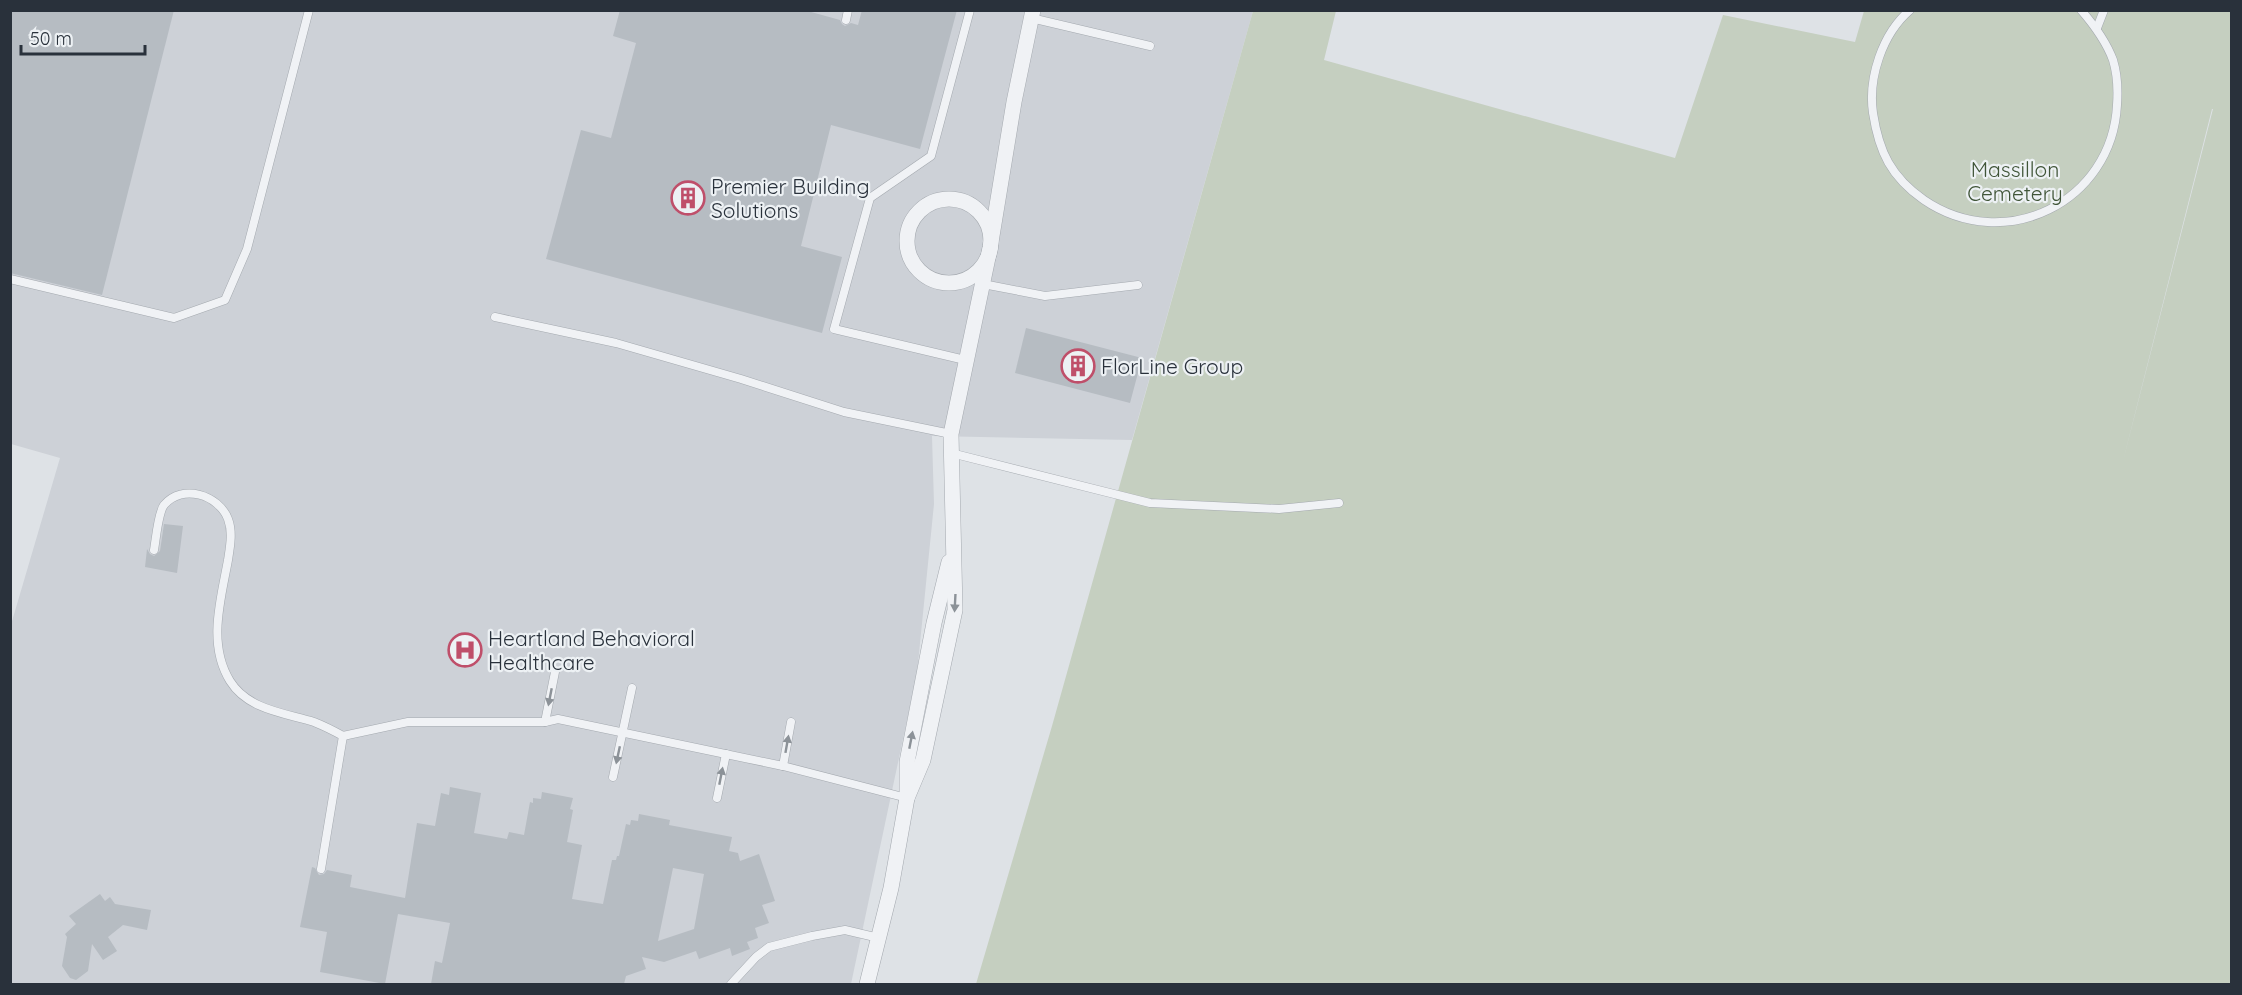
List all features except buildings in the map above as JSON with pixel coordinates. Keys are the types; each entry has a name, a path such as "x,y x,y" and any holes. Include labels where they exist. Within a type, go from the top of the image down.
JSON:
{"street":[{"path":"867,984 879,938 907,798 907,762 934,623 953,544 951,434 990,248 1014,102 1032,14"},
{"path":"941,199 954,199 973,207 987,222 991,234 990,248 986,262 976,273 964,280 950,283 936,281 919,270 908,251 907,237 910,224 923,208 941,199"}],"lane":[{"path":"10,279 174,318 225,300 247,249 309,10"},
{"path":"846,20 848,10"},
{"path":"965,360 834,329 870,198 931,156 970,10"},
{"path":"1910,10 1903,16 1886,41 1874,74 1872,104 1877,138 1890,168 1912,192 1939,210 1969,221 2003,223 2033,217 2062,202 2087,182 2105,155 2116,125 2118,94 2113,61 2097,28 2081,10"},
{"path":"2097,28 2104,10"},
{"path":"1032,14 1150,46"},
{"path":"983,284 1045,296 1138,285"},
{"path":"495,317 616,343 844,412 951,434"},
{"path":"951,453 1150,503 1279,509 1339,503"},
{"path":"154,550 163,507 171,499 194,493 207,497 217,505 228,517 231,532 219,604 217,639 221,663 231,683 246,697 264,708 312,722 343,736 408,722 545,722 558,720 783,766 907,798"},
{"path":"545,722 555,672"},
{"path":"614,777 632,688"},
{"path":"783,766 791,722"},
{"path":"321,869 343,736"},
{"path":"717,798 726,754"},
{"path":"731,984 756,957 769,947 845,930 879,938"}],"shaded area":[{"path":"11,11 1253,11 1132,440 932,436 934,504 917,673 851,984 11,984 10,628 60,458 11,444"}],"green space":[{"name":"Massillon Cemetery","path":"1253,11 1336,11 1324,60 1675,158 1723,15 1855,42 1864,11 2231,11 2231,984 976,984 1052,726","holes":["2212,109 2213,109 2122,465"]}],"place":[{"name":"Premier Building Solutions","path":"688,198"},
{"name":"FlorLine Group","path":"1078,366"},
{"name":"Heartland Behavioral Healthcare","path":"465,650"}]}
